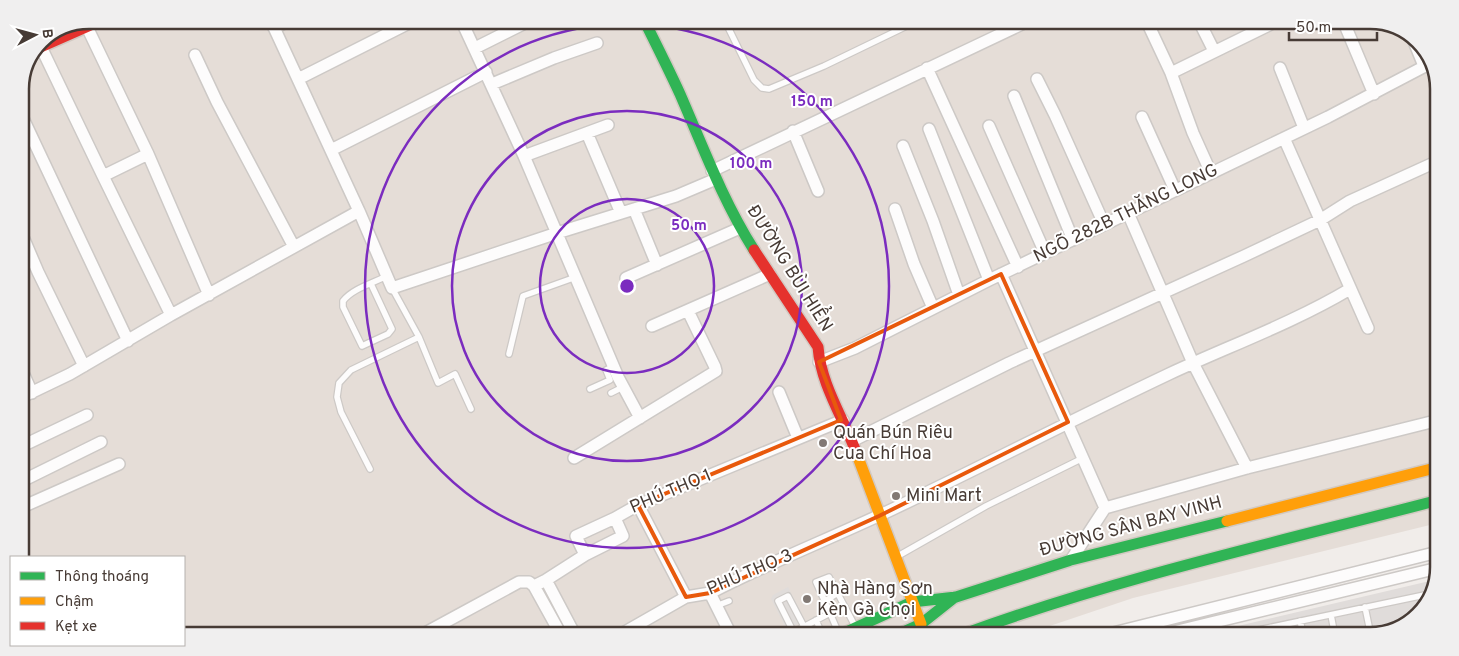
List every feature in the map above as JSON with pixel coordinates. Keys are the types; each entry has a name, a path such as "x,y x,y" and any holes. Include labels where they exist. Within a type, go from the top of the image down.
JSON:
{"main road":[{"name":"ĐƯỜNG BÙI HIỂN","path":"648,29 740,228 818,347 823,378 852,441 921,624"},
{"path":"60,39 81,30"},
{"name":"ĐƯỜNG SÂN BAY VINH","path":"858,627 912,602 956,597 1072,560 1430,469"},
{"path":"983,627 1122,583 1430,502"},
{"path":"914,627 956,597"}],"street":[{"path":"88,29 148,154 209,295"},
{"path":"275,29 359,211 392,288 676,196 793,132 1011,29"},
{"path":"298,80 397,29"},
{"path":"466,29 524,156 613,367 640,418"},
{"path":"475,48 504,29"},
{"path":"1150,29 1171,73 1193,133 1211,173"},
{"path":"1203,29 1214,52"},
{"path":"1171,73 1261,29"},
{"path":"1347,29 1374,94"},
{"path":"492,84 554,58 597,43"},
{"path":"195,54 217,102 294,247"},
{"path":"44,60 171,315"},
{"name":"NGÕ 282B THĂNG LONG","path":"819,362 855,348 1001,274 1374,94 1426,65"},
{"path":"927,68 1018,266"},
{"path":"1280,68 1304,128"},
{"path":"331,150 486,72"},
{"path":"1037,79 1059,123 1104,224"},
{"path":"1014,96 1073,240"},
{"path":"1142,117 1175,190"},
{"path":"524,156 608,125"},
{"path":"989,126 1045,253"},
{"path":"929,129 989,280"},
{"path":"29,131 128,341"},
{"path":"793,132 818,191"},
{"path":"587,133 621,213"},
{"path":"1284,138 1368,328"},
{"path":"903,146 959,295"},
{"path":"103,176 148,154"},
{"path":"852,441 1035,350 1320,220 1350,201 1430,165"},
{"path":"634,209 657,265"},
{"path":"894,209 914,264 933,308"},
{"path":"29,394 84,366 171,315 359,211"},
{"path":"1128,213 1193,363 1246,468"},
{"path":"626,278 740,228"},
{"path":"29,251 84,366"},
{"path":"652,326 770,274"},
{"path":"1001,274 1105,508"},
{"name":"PHÚ THỌ 3","path":"634,627 686,597 710,592 879,516 989,464 1068,422 1300,315 1350,289"},
{"path":"574,458 716,371 688,311"},
{"path":"29,386 32,393"},
{"path":"778,392 798,438"},
{"path":"29,442 87,415"},
{"name":"PHÚ THỌ 1","path":"436,627 519,582 529,582 534,586 585,555 624,536 615,518 638,505 843,420"},
{"path":"1072,560 1105,508 1246,468 1430,422"},
{"path":"29,478 100,442"},
{"path":"29,502 119,464"},
{"path":"638,505 686,597"},
{"path":"585,555 576,536 615,518"},
{"path":"1137,627 1430,555"},
{"path":"1194,627 1430,570"},
{"path":"1220,627 1429,576"},
{"path":"546,580 571,627"},
{"path":"534,586 557,627"},
{"path":"710,592 727,627"}],"lane":[{"path":"729,29 754,80 762,88 768,89 824,66 901,29"},
{"path":"371,284 392,329 388,334 362,346 343,307 343,301 349,295 371,284 387,276"},
{"path":"508,354 523,296 576,277"},
{"path":"392,288 419,336 438,383 455,374 471,409"},
{"path":"370,469 341,412 337,396 339,382 351,370 419,336"},
{"path":"590,389 610,380 606,370 613,367"},
{"path":"611,393 623,387"},
{"path":"896,557 986,506 1083,458"},
{"path":"837,627 816,582 829,577 855,627"},
{"path":"825,601 838,593"},
{"path":"1271,627 1423,595"},
{"path":"790,627 778,601 788,596 804,626 845,607"},
{"path":"716,606 730,601"},
{"path":"1365,608 1369,627"},
{"path":"788,620 797,614"},
{"path":"1331,615 1333,627"},
{"path":"816,620 819,627"},
{"path":"1300,621 1302,627"}],"highlighted area":[{"path":"1001,274 1068,422 879,516 710,593 686,597 638,505 841,420 819,362"}],"shaded area":[{"path":"89,29 1370,29 1393,33 1407,41 1418,52 1426,66 1430,85 1430,525 1133,598 1047,627 185,627 185,556 29,556 29,85 33,66 36,60 60,60 60,36 77,30"},
{"path":"1428,581 1418,604 1410,612 1397,621 1382,626 1238,626"},
{"path":"788,587 805,620 792,627 785,627 771,599 773,595"}],"traffic: fast":[{"path":"648,29 680,94 723,193 754,250"},
{"path":"984,627 1080,595 1139,578 1430,502"},
{"path":"857,627 912,602 956,597 1071,560 1227,521"},
{"path":"914,627 921,624 955,597"}],"traffic: slow":[{"path":"856,452 921,624"},
{"path":"1227,521 1430,469"}],"traffic: jam":[{"path":"60,38 80,30"},
{"path":"754,250 818,347 823,375 856,452"}],"place":[{"name":"Quán Bún Riêu Cua Chí Hoa","path":"823,443"},
{"name":"Mini Mart","path":"896,496"},
{"name":"Nhà Hàng Sơn Kèn Gà Chọi","path":"807,599"}]}
